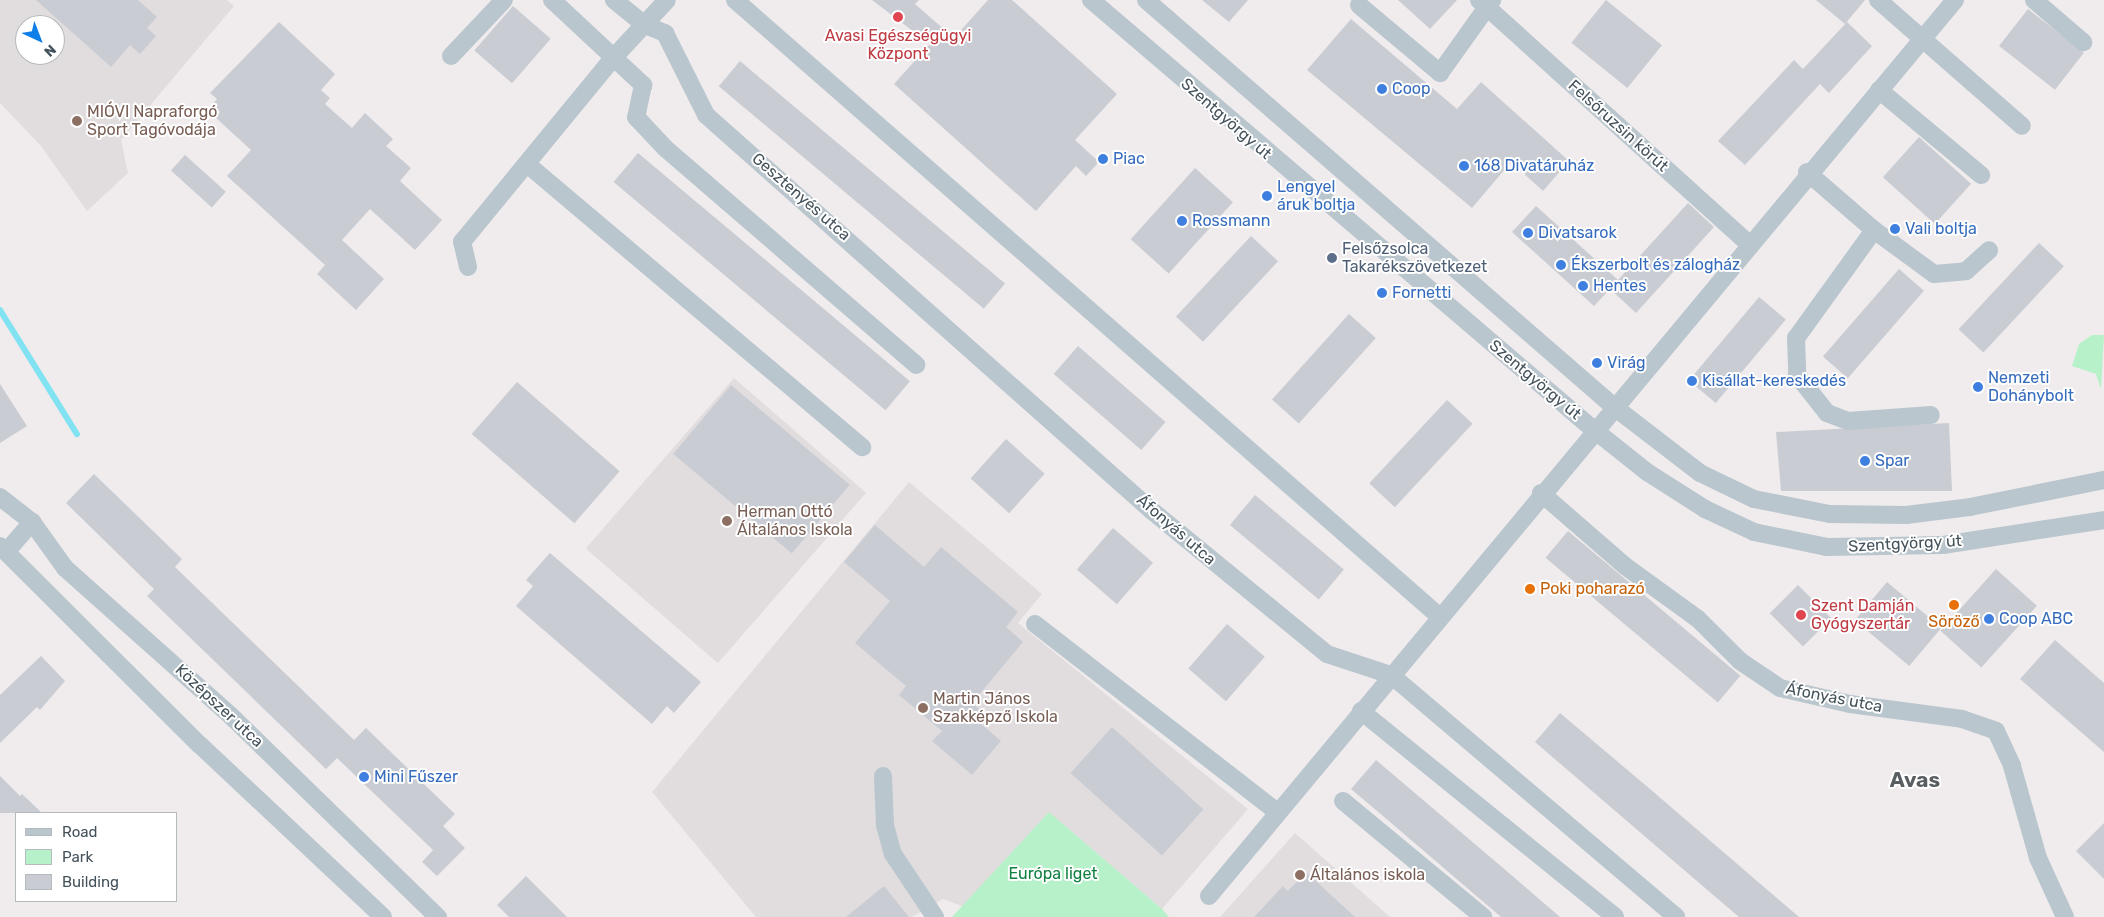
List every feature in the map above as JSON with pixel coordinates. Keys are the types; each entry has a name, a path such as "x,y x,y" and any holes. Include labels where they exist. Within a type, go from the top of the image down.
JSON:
{"street":[{"path":"451,56 504,0"},
{"path":"552,0 615,56 643,85 636,117 664,148 916,365"},
{"name":"Gesztenyés utca","path":"614,0 645,25 665,33 706,115 981,355"},
{"path":"468,267 462,242 615,56 667,0"},
{"path":"735,0 1048,270 1439,616"},
{"name":"Szentgyörgy út","path":"1091,0 1593,429 1647,472 1705,509 1754,532 1798,544 1867,548 1943,544 2104,520"},
{"name":"Szentgyörgy út","path":"1146,0 1613,406 1700,473 1754,499 1792,510 1906,515 2104,480"},
{"path":"1878,0 2022,126"},
{"path":"1209,896 1593,429 1750,245 1807,172 1924,39 1955,0"},
{"path":"2034,0 2083,42"},
{"name":"Felsőruzsin körút","path":"1360,4 1440,73 1486,2 1750,245"},
{"path":"1879,90 1981,175"},
{"path":"527,164 862,447"},
{"path":"1807,172 1874,230 1934,274 1966,271 1989,250"},
{"path":"1874,230 1796,338 1797,375 1827,413 1848,421 1931,415"},
{"name":"Áfonyás utca","path":"981,355 1270,610 1327,654 1391,674 1676,917"},
{"name":"Áfonyás utca","path":"1541,493 1625,566 1698,619 1740,661 1780,688 1850,704 1962,718 1996,731 2012,766 2038,858 2065,917"},
{"name":"Középszer utca","path":"0,497 32,522 65,568 231,716 438,917"},
{"path":"32,522 3,549 200,745 383,917"},
{"name":"Szentgyörgy út","path":"2068,526 2104,532"},
{"path":"1035,624 1278,812"},
{"path":"1361,711 1614,917"},
{"path":"883,776 885,825 893,854 935,917"},
{"path":"1343,801 1483,917"}],"shaded area":[{"name":"MIÓVI Napraforgó Sport Tagóvodája","path":"0,0 227,0 234,6 121,140 128,173 87,211 41,146 0,103"},
{"name":"Herman Ottó Általános Iskola","path":"734,378 866,493 718,663 586,549"},
{"name":"Martin János Szakképző Iskola","path":"909,482 1042,594 1018,623 1248,809 1162,909 1049,812 964,907 943,899 912,917 756,917 652,792"},
{"name":"Általános iskola","path":"1295,833 1390,917 1220,917"}],"green space":[{"path":"2092,335 2104,335 2101,389 2096,374 2072,366 2079,344"},
{"name":"Európa liget","path":"1049,812 1162,909 1169,917 952,917"}],"building":[{"path":"36,0 138,0 157,17 147,28 156,36 140,54 130,45 111,67 65,26 65,15 53,15"},
{"path":"872,0 919,0 915,4 954,38 988,0 1012,0 1117,94 1075,140 1099,162 1086,176 1076,166 1036,211 894,84 930,44"},
{"path":"1202,0 1248,0 1229,22"},
{"path":"1398,0 1457,0 1430,29"},
{"path":"1606,0 1662,45 1627,88 1571,43"},
{"path":"1816,0 1865,0 1845,24"},
{"path":"513,6 551,39 512,83 474,51"},
{"path":"2028,9 2084,53 2055,90 1999,46"},
{"path":"1351,19 1457,109 1481,82 1569,161 1543,191 1511,162 1472,208 1307,70"},
{"path":"279,22 335,74 321,90 330,98 325,104 352,128 365,113 393,139 386,146 411,168 400,181 442,220 415,250 370,209 342,240 384,279 356,310 317,274 325,265 227,176 251,150 215,117 220,112 212,105 217,99 210,93"},
{"path":"1847,22 1872,46 1829,93 1820,84 1745,165 1718,141 1794,60 1803,69"},
{"path":"740,61 1005,283 984,309 719,86"},
{"path":"1919,137 1971,184 1935,224 1883,177"},
{"path":"638,153 910,381 886,410 614,182"},
{"path":"185,155 226,192 212,207 171,171"},
{"name":"Rossmann","path":"1195,168 1233,202 1169,273 1131,239"},
{"path":"1688,203 1714,227 1636,313 1610,289 1594,306 1512,232 1536,206 1618,280"},
{"path":"1251,236 1278,261 1203,342 1176,316"},
{"path":"2039,243 2064,266 1983,352 1959,329"},
{"path":"1899,269 1924,291 1848,378 1823,357"},
{"path":"1759,297 1786,319 1716,403 1689,380"},
{"path":"1349,314 1376,338 1299,424 1272,399"},
{"path":"1078,346 1166,422 1141,450 1054,374"},
{"path":"517,382 620,471 574,523 472,434"},
{"path":"0,384 27,426 0,443"},
{"path":"731,385 850,485 792,554 673,454"},
{"path":"1447,400 1473,424 1395,507 1369,483"},
{"name":"Spar","path":"1949,423 1952,491 1781,491 1776,432"},
{"path":"1006,439 1045,474 1009,513 971,478"},
{"path":"94,474 182,559 175,567 354,740 366,728 455,814 443,826 465,848 437,876 422,862 433,850 337,758 326,769 147,596 154,589 66,503"},
{"path":"1255,495 1344,570 1319,599 1230,525"},
{"path":"875,525 924,567 941,547 1018,612 1006,627 1023,642 972,703 979,709 972,716 1001,741 972,775 932,741 942,731 899,695 906,686 855,643 890,601 844,562"},
{"path":"1113,528 1153,563 1117,604 1077,570"},
{"path":"1568,531 1740,676 1718,702 1546,558"},
{"path":"550,553 701,682 674,713 667,706 652,724 516,606 533,586 526,580"},
{"name":"Coop ABC","path":"1996,569 2037,606 1981,667 1940,631"},
{"path":"1887,582 1941,628 1909,666 1855,620"},
{"name":"Szent Damján Gyógyszertár","path":"1798,585 1831,618 1803,647 1770,613"},
{"path":"1227,624 1265,657 1226,701 1188,669"},
{"path":"2055,640 2104,683 2104,752 2020,679"},
{"path":"41,656 65,681 40,710 37,707 0,743 0,695"},
{"path":"1560,713 1799,917 1739,917 1535,742"},
{"path":"1112,727 1203,809 1162,855 1071,773"},
{"path":"1376,760 1560,917 1501,917 1351,789"},
{"path":"0,776 20,796 22,794 41,812 15,812 0,813"},
{"path":"2104,823 2104,879 2076,851"},
{"path":"1306,872 1355,917 1254,917 1283,886 1288,891"},
{"path":"526,876 567,917 509,917 497,905"},
{"path":"884,886 909,917 846,917"}],"waterway":[{"path":"0,310 77,434"}],"place":[{"name":"Avasi Egészségügyi Központ","path":"898,17"},
{"name":"Coop","path":"1382,89"},
{"name":"MIÓVI Napraforgó Sport Tagóvodája","path":"77,121"},
{"name":"Piac","path":"1103,159"},
{"name":"168 Divatáruház","path":"1464,166"},
{"name":"Lengyel áruk boltja","path":"1267,196"},
{"name":"Rossmann","path":"1182,221"},
{"name":"Vali boltja","path":"1895,229"},
{"name":"Divatsarok","path":"1528,233"},
{"name":"Felsőzsolca Takarékszövetkezet","path":"1332,258"},
{"name":"Ékszerbolt és zálogház","path":"1561,265"},
{"name":"Hentes","path":"1583,286"},
{"name":"Fornetti","path":"1382,293"},
{"name":"Virág","path":"1597,363"},
{"name":"Kisállat-kereskedés","path":"1692,381"},
{"name":"Nemzeti Dohánybolt","path":"1978,387"},
{"name":"Spar","path":"1865,461"},
{"name":"Herman Ottó Általános Iskola","path":"727,521"},
{"name":"Poki poharazó","path":"1530,589"},
{"name":"Söröző","path":"1954,605"},
{"name":"Szent Damján Gyógyszertár","path":"1801,615"},
{"name":"Coop ABC","path":"1989,619"},
{"name":"Martin János Szakképző Iskola","path":"923,708"},
{"name":"Mini Fűszer","path":"364,777"},
{"name":"Általános iskola","path":"1300,875"}],"district":[{"name":"Avas","path":"1915,780"}]}
